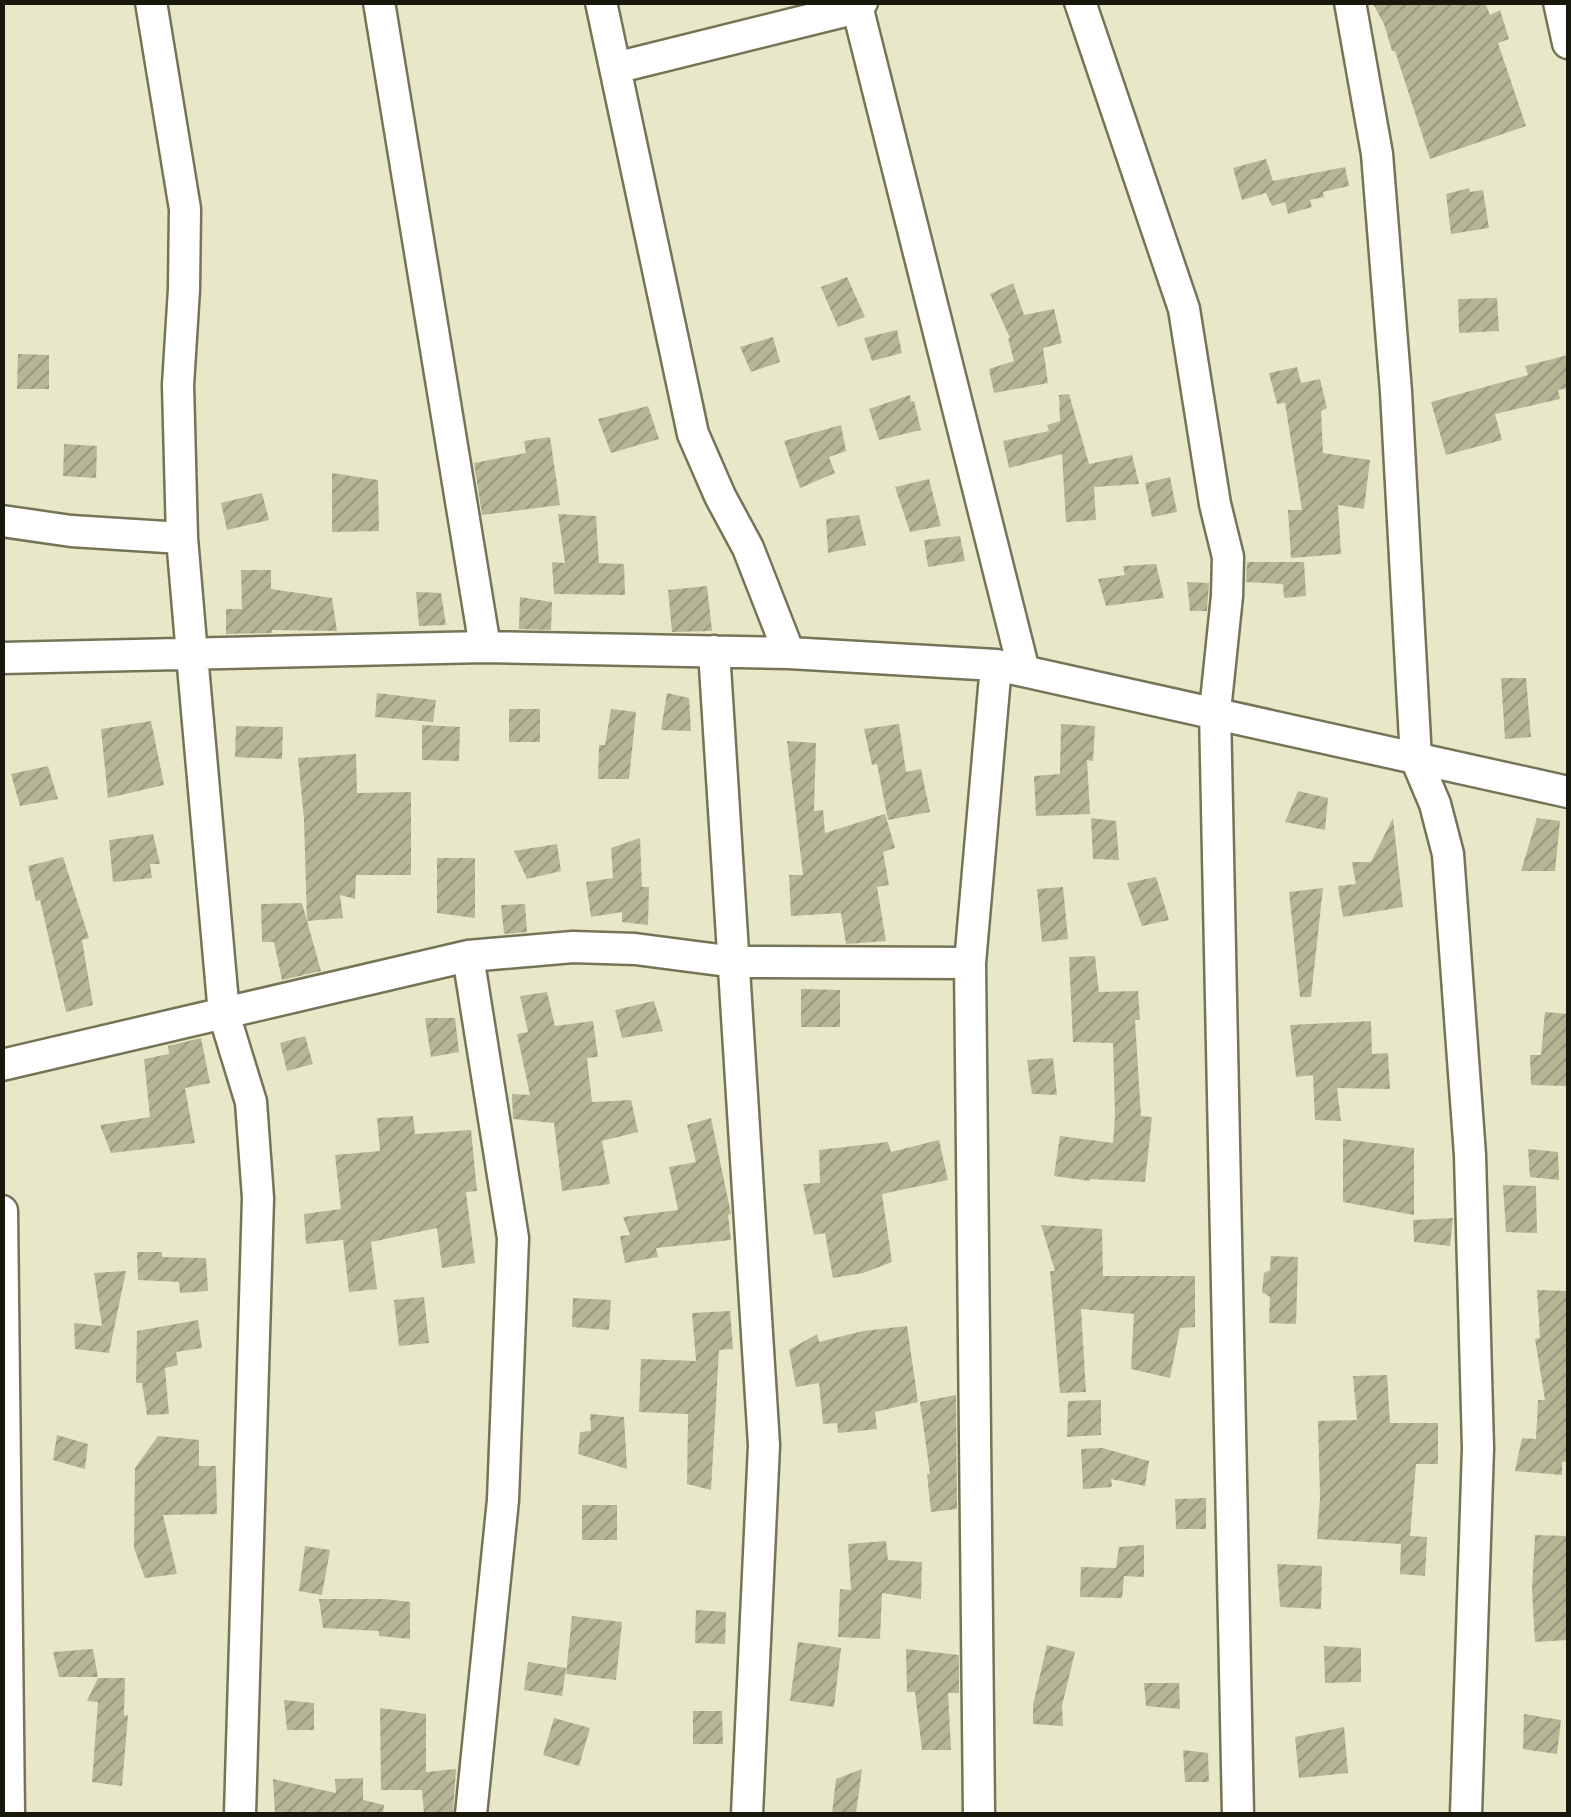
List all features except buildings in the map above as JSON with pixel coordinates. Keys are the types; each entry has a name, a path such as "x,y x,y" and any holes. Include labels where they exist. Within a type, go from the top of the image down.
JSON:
{"street":[{"path":"151,2 185,210 178,386 182,538 224,1014 251,1102 258,1198 240,1814"},
{"path":"378,2 486,647"},
{"path":"602,2 693,434 748,548 789,653"},
{"path":"1080,2 1184,309 1215,504 1228,557 1215,711 1238,1814"},
{"path":"1350,2 1377,154 1396,392 1416,759 1435,804 1448,854 1470,1155 1478,1448 1466,1814"},
{"path":"1559,2 1568,43"},
{"path":"616,68 858,4 1010,668 970,964 979,1814"},
{"path":"2,521 71,531 182,538"},
{"path":"2,658 486,647 789,653 1010,668 1568,792"},
{"path":"714,651 764,1445 747,1814"},
{"path":"2,1065 468,956 573,947 636,949 735,962 970,964"},
{"path":"468,956 513,1238 503,1500 471,1814"},
{"path":"2,1211 9,1814"}]}
